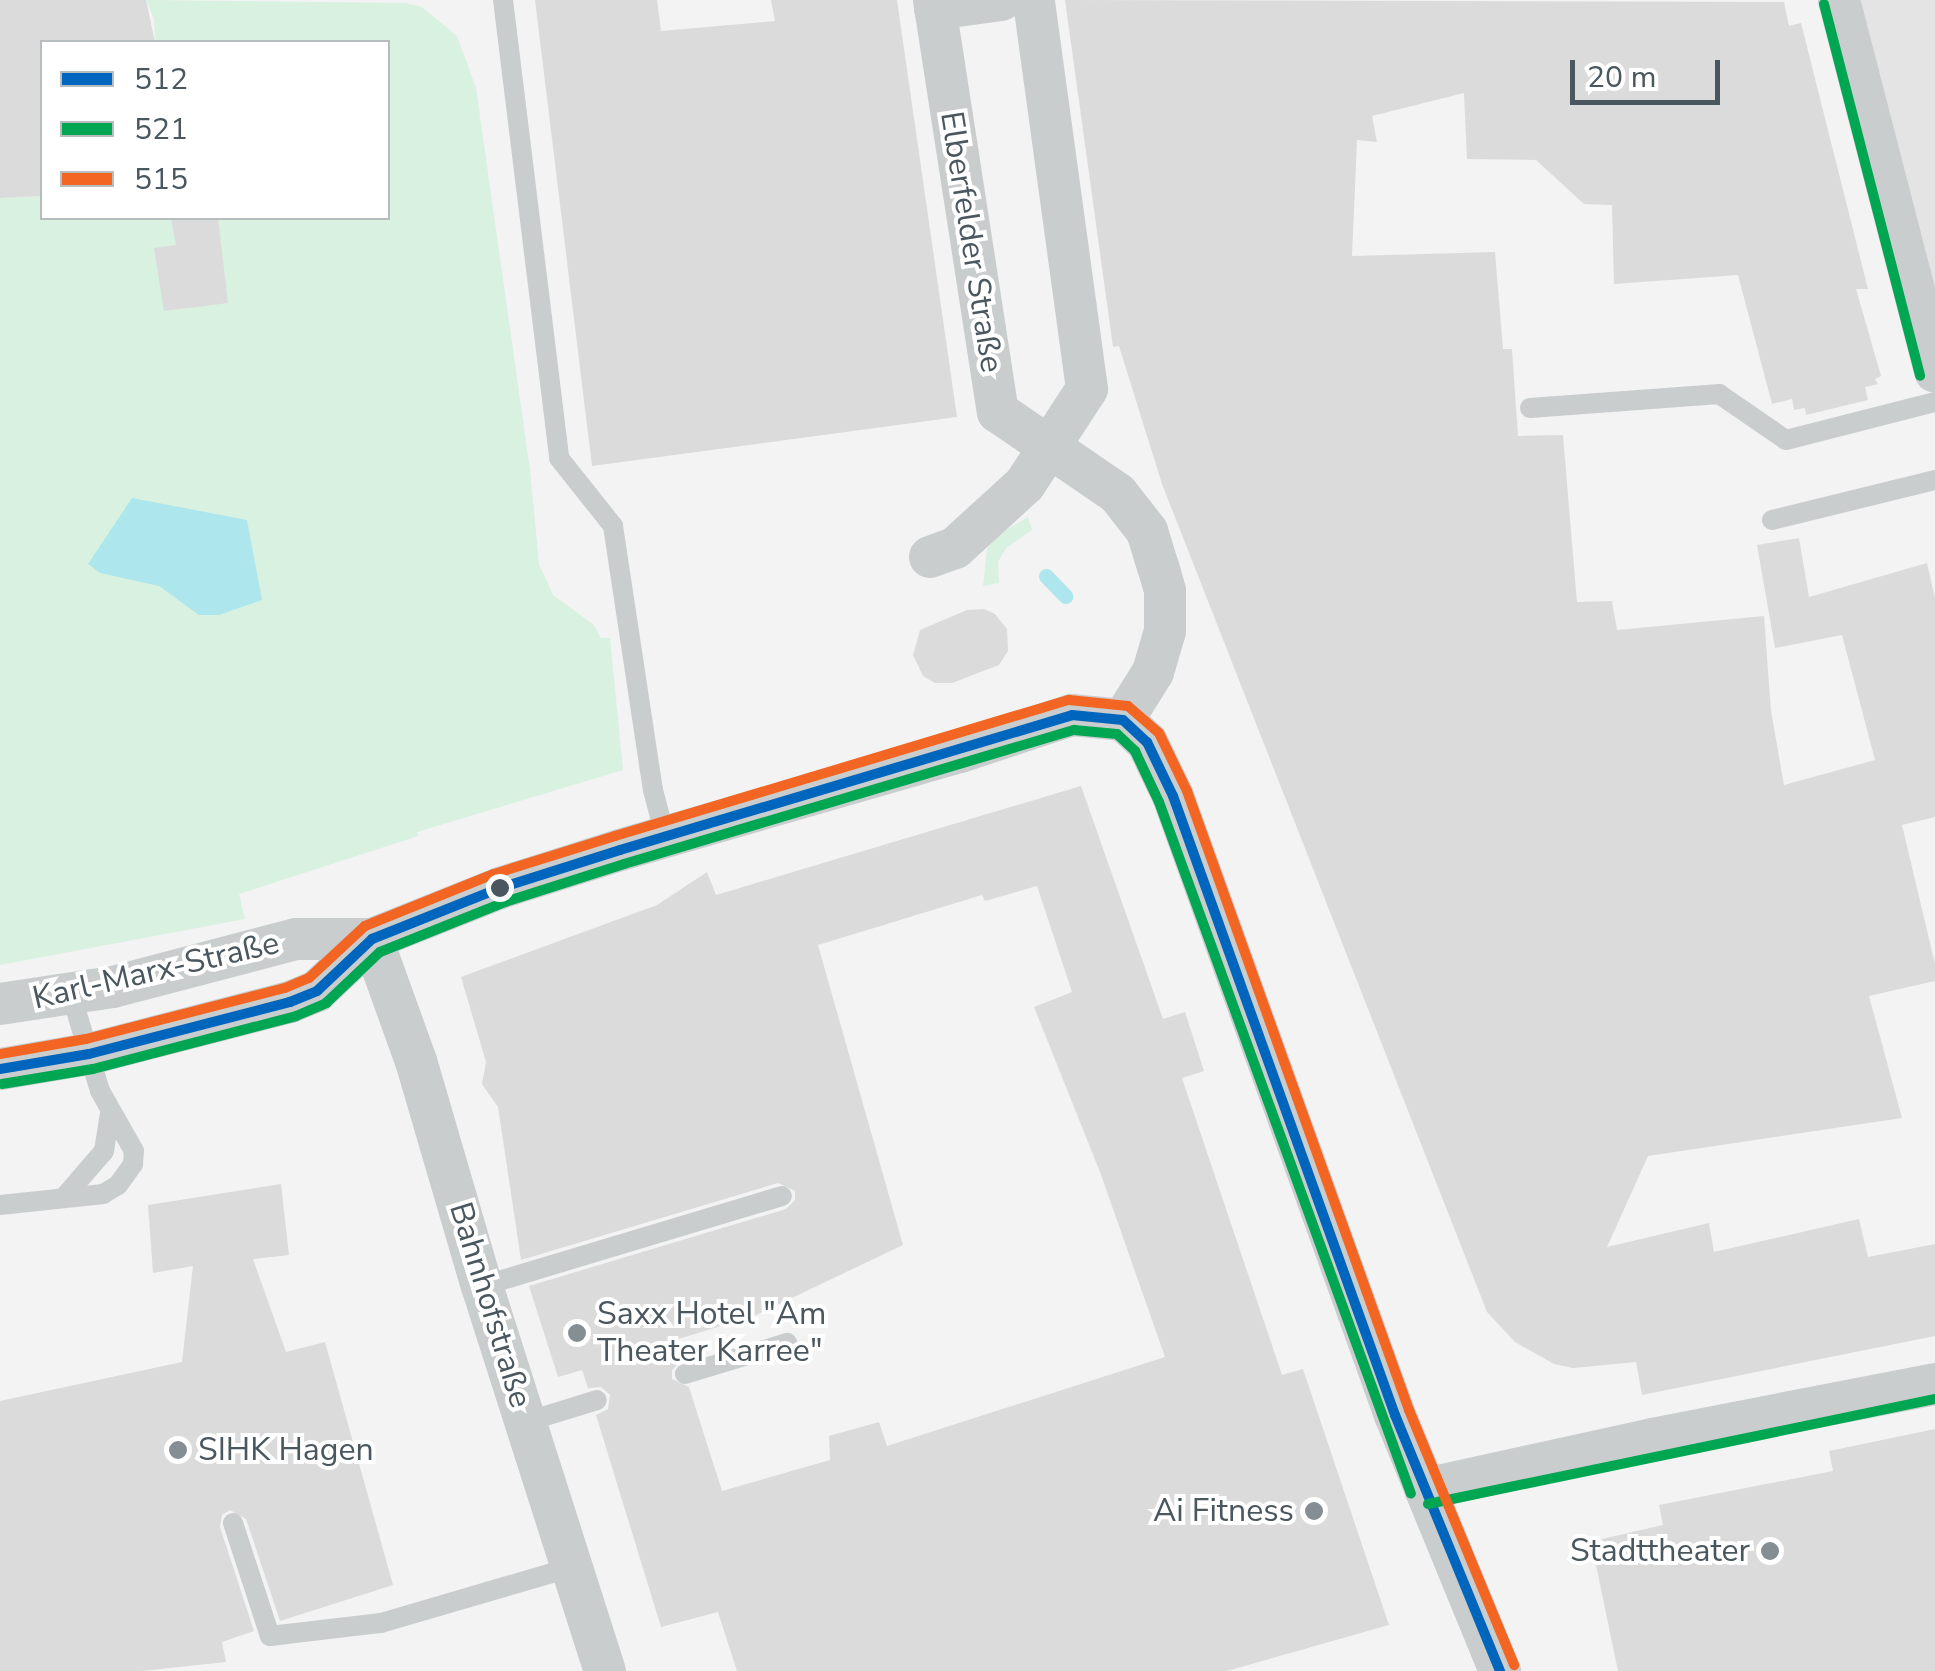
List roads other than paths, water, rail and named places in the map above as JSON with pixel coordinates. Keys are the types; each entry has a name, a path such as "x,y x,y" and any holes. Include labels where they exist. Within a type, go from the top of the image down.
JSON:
{"street":[{"name":"Elberfelder Straße","path":"1001,0 934,5 998,412 1118,494 1147,532 1165,591 1165,632 1154,672 1123,720"},
{"path":"930,558 955,548 1025,484 1087,389 1034,0"},
{"path":"1839,0 1935,372"},
{"name":"Karl-Marx-Straße","path":"0,1069 90,1054 303,996 317,991 372,939 500,888 665,836 960,752 1072,714 1123,720"},
{"path":"1123,720 1147,742 1173,796 1425,1490 1500,1671"},
{"name":"Karl-Marx-Straße","path":"0,1004 71,994 296,939 372,939"},
{"name":"Bahnhofstraße","path":"372,939 416,1061 482,1286 605,1671"},
{"path":"1425,1490 1538,1462 1935,1384"}],"lane":[{"path":"503,0 559,458 614,526 653,790 665,836"},
{"path":"1530,408 1719,394 1786,440 1935,402"},
{"path":"1772,520 1935,480"},
{"path":"66,1195 104,1151 110,1115 71,994"},
{"path":"0,1205 103,1194 118,1185 132,1164 134,1151 124,1128 110,1115"},
{"path":"482,1286 782,1196"},
{"path":"685,1374 787,1343"},
{"path":"526,1422 596,1400"},
{"path":"233,1523 270,1636 380,1623 572,1567"}],"water":[{"path":"132,498 247,520 262,600 219,615 199,615 159,586 100,573 88,564"}],"waterway":[{"path":"1046,576 1065,596"}],"place":[{"name":"Saxx Hotel \"Am Theater Karree\"","path":"577,1333"},
{"name":"SIHK Hagen","path":"178,1450"},
{"name":"Ai Fitness","path":"1314,1511"},
{"name":"Stadttheater","path":"1770,1551"}]}
